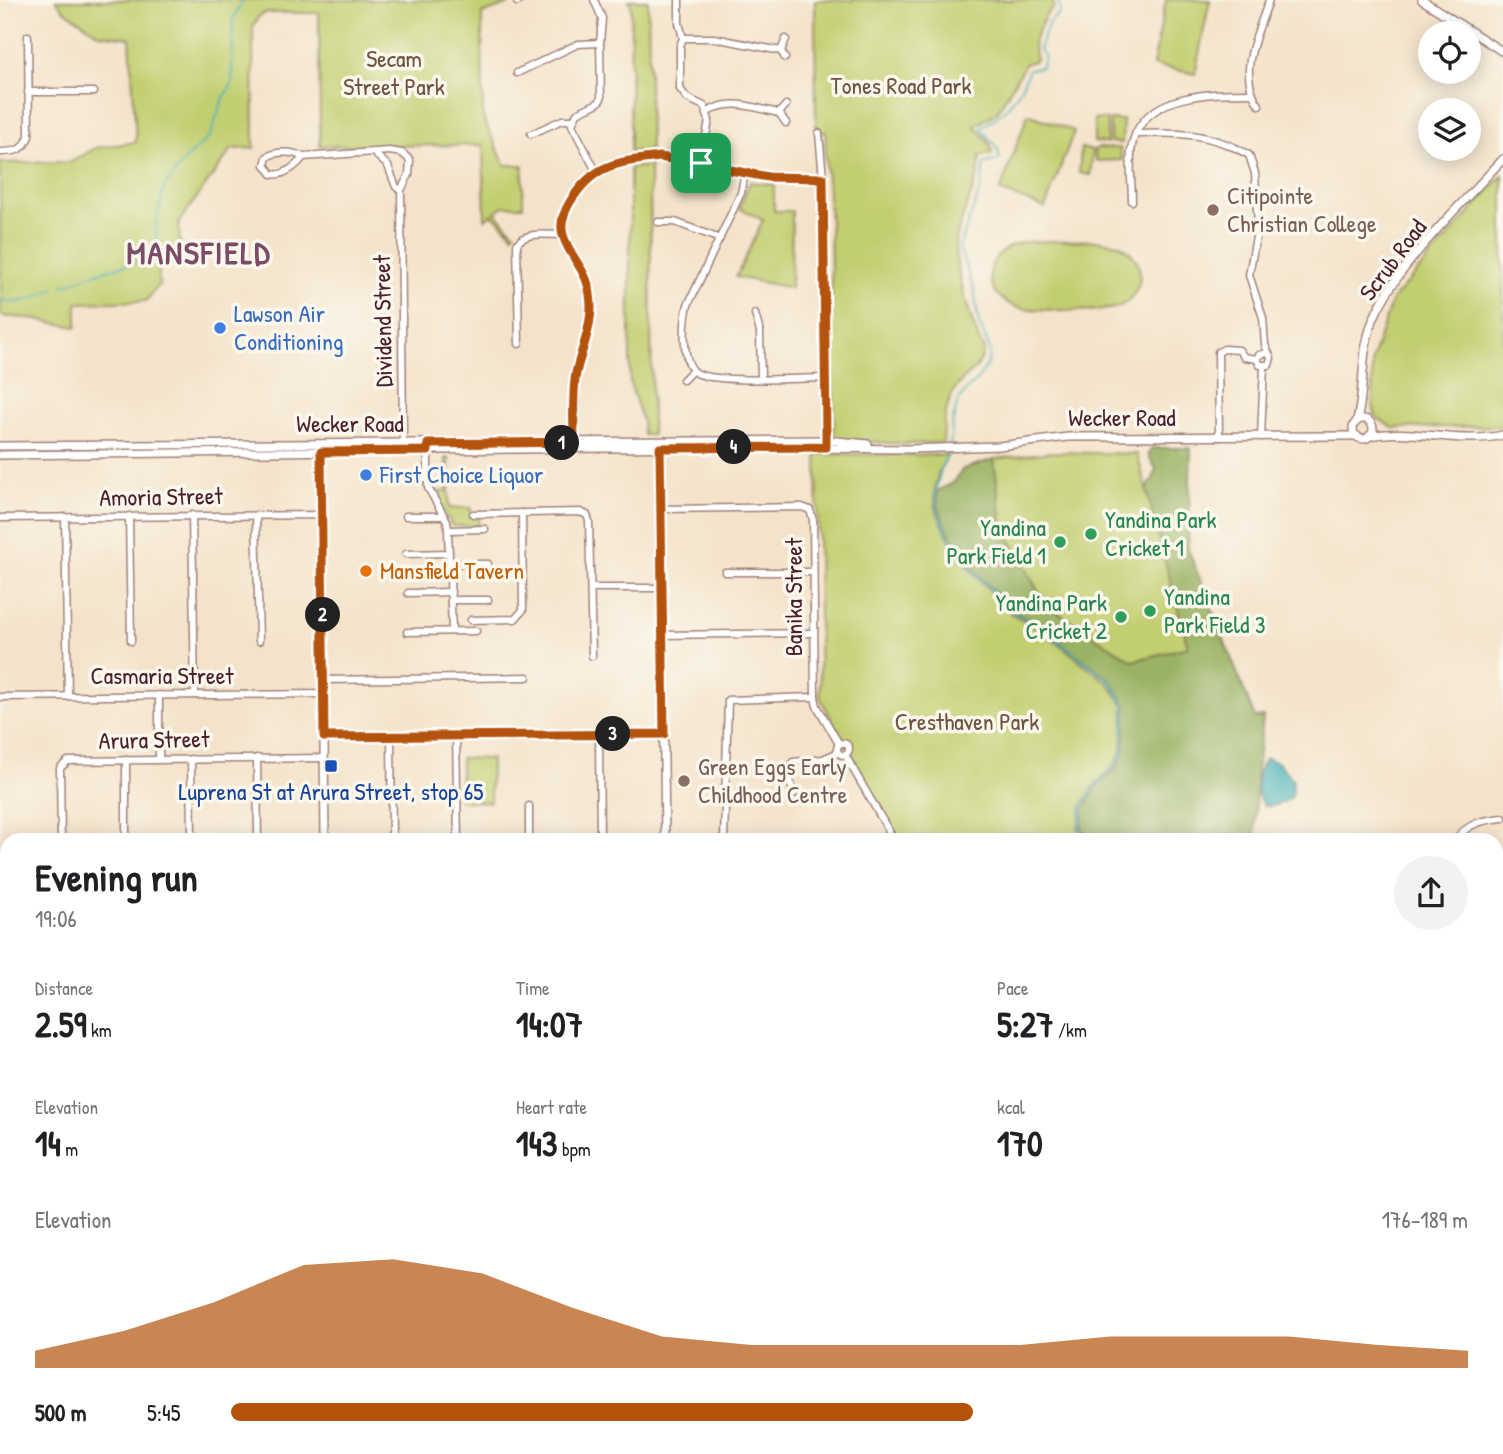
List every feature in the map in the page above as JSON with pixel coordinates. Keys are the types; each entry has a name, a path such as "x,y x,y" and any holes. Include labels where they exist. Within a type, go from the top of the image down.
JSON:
{"main road":[{"path":"1048,1454 1107,1454"}],"street":[{"path":"594,0 602,18 601,99 577,113 572,125 596,171"},
{"path":"679,0 679,23 683,37 680,46 680,89 683,95 699,102 708,112 701,163"},
{"path":"1259,105 1251,93 1248,68 1269,0"},
{"path":"1422,0 1503,52"},
{"path":"0,152 19,150 27,141 28,36"},
{"path":"683,37 715,38 783,54 786,39"},
{"path":"517,73 578,44 600,43"},
{"path":"28,92 94,92"},
{"path":"1132,201 1133,140 1143,121 1172,102 1207,94 1251,93"},
{"path":"708,112 718,105 728,103 779,113 786,123"},
{"path":"779,113 786,104"},
{"path":"531,134 562,120 573,120"},
{"path":"819,133 823,178 826,444"},
{"path":"1137,134 1181,133 1202,136 1223,141 1250,155 1255,173 1258,226 1249,275 1252,291 1263,318 1267,353 1271,361 1264,366"},
{"path":"303,157 280,175 272,174 265,165 267,157 276,153 303,157 396,152"},
{"path":"387,166 396,152"},
{"name":"Dividend Street","path":"396,152 407,156 411,164 401,190 403,447"},
{"name":"Dividend Street","path":"375,154 387,166 396,187 401,190"},
{"path":"574,446 576,375 590,322 591,303 584,271 562,235 562,221 566,209 585,181 596,171 626,161 660,157 768,177 823,178"},
{"name":"Scrub Road","path":"1356,422 1361,405 1364,349 1372,321 1391,286 1503,159"},
{"path":"745,173 741,193 688,305 685,316 686,360 692,371 712,379 825,378"},
{"path":"658,222 675,222 720,239"},
{"path":"519,344 517,244 526,236 562,235"},
{"path":"755,314 760,332 761,378"},
{"path":"1219,437 1218,352 1232,348 1239,350 1244,357 1257,359"},
{"path":"1257,359 1261,353 1267,353"},
{"path":"1257,359 1260,365 1264,366"},
{"path":"1261,437 1264,366"},
{"path":"683,380 692,371"},
{"name":"Scrub Road","path":"1361,405 1371,423"},
{"name":"Wecker Road","path":"1335,435 1363,419 1391,434"},
{"path":"1356,422 1353,430 1357,436"},
{"path":"1369,436 1373,431 1371,423"},
{"name":"Wecker Road","path":"0,446 192,449 826,444 910,449 980,447 1068,437 1335,435 1363,438 1391,434 1482,438 1503,435"},
{"path":"660,445 665,833"},
{"path":"428,447 430,493 448,530 452,631"},
{"path":"321,448 325,833"},
{"name":"Wecker Road","path":"0,455 138,449"},
{"path":"406,479 428,479"},
{"name":"Banika Street","path":"661,509 806,508 812,515 815,697 817,706 839,744"},
{"path":"407,632 452,631 515,619 523,610 522,513"},
{"path":"473,514 587,514 592,656"},
{"path":"448,530 484,528 483,514"},
{"path":"192,515 195,695"},
{"path":"256,515 259,641"},
{"name":"Amoria Street","path":"0,518 322,515"},
{"path":"129,516 131,641"},
{"path":"406,516 443,516"},
{"path":"65,517 68,696"},
{"path":"407,554 448,553"},
{"path":"450,564 488,564"},
{"path":"725,572 813,572"},
{"path":"590,588 662,588"},
{"path":"408,593 488,600"},
{"path":"471,621 479,626"},
{"path":"663,635 813,634"},
{"path":"323,680 527,677"},
{"name":"Casmaria Street","path":"0,697 324,694"},
{"path":"159,695 159,760"},
{"path":"724,833 728,700 815,697"},
{"path":"599,734 600,833"},
{"path":"324,737 664,734"},
{"path":"456,735 457,833"},
{"path":"391,736 392,833"},
{"path":"794,794 790,779 793,762 823,759 841,754 849,751 844,743 836,748 841,754 890,833"},
{"path":"257,758 258,833"},
{"name":"Arura Street","path":"61,833 61,766 71,761 324,758"},
{"path":"191,759 192,833"},
{"path":"126,760 126,833"},
{"path":"528,806 529,833"},
{"path":"520,817 529,817"},
{"path":"1460,833 1472,824 1503,818"}],"green space":[{"name":"Secam Street Park","path":"56,0 509,0 509,4 482,14 483,118 505,165 523,165 523,206 504,206 495,212 515,233 513,235 492,214 485,219 483,145 320,146 319,13 265,13 259,16 253,26 254,148 232,149 179,222 180,252 161,264 159,285 146,301 77,303 77,327 1,316 0,163 71,162 96,148 136,142 130,38 99,34 64,10"},
{"path":"629,0 648,0 650,150 630,152 631,4"},
{"name":"Tones Road Park","path":"815,0 1053,0 1054,7 1045,16 1033,43 1036,60 1025,64 997,112 975,126 990,144 992,154 980,156 977,178 958,229 956,250 964,296 984,350 976,367 958,385 950,398 943,443 904,444 834,439 830,218 826,132 816,132"},
{"path":"1166,0 1210,0 1195,74 1153,65"},
{"path":"1028,114 1074,131 1045,208 1000,191"},
{"path":"1094,119 1107,120 1107,143 1094,142"},
{"path":"1110,120 1123,120 1122,143 1110,142"},
{"path":"1081,148 1093,150 1090,175 1079,173"},
{"path":"1097,148 1120,148 1122,160 1096,161"},
{"path":"650,166 652,435 643,435 642,421 630,383 630,168"},
{"path":"1503,175 1503,426 1393,428 1376,417 1373,405 1372,360 1392,300"},
{"path":"750,182 774,185 774,211 792,211 791,288 736,277 763,220 739,208"},
{"path":"1087,241 1120,245 1132,254 1137,262 1140,271 1138,285 1128,301 1112,308 1024,309 1009,304 992,286 992,264 1009,247 1024,242"},
{"path":"1152,448 1191,448 1188,549 1255,718 1263,717 1256,777 1255,833 1085,833 1081,827 1084,809 1097,786 1116,769 1124,752 1126,706 1111,681 1042,628 1013,611 963,559 961,550 947,529 937,497 937,491 953,483 963,469 994,459 1002,524 1039,593 1054,610 1133,661 1188,647 1146,489 1156,469 1148,454"},
{"path":"1051,452 1137,454 1189,647 1133,661 1054,610 1039,593 1002,524 994,459"},
{"name":"Cresthaven Park","path":"817,454 948,455 936,482 934,497 938,515 961,560 1012,614 1040,629 1108,683 1124,706 1122,751 1113,767 1095,784 1081,807 1078,828 1081,833 895,833 820,698"},
{"path":"446,458 449,458 449,508 471,508 471,516 479,517 478,526 452,526 433,492 447,491"},
{"path":"461,758 491,759 490,802 460,801"}],"water":[{"path":"1266,758 1279,763 1293,780 1292,797 1273,806 1265,806 1257,789 1258,776"}],"waterway":[{"path":"63,286 93,274 150,258 156,253 156,224 164,187 183,162 210,136 223,99 232,84 233,19 243,0"},
{"path":"950,446 958,401 988,363 990,349 979,324 974,289 959,248 981,188 984,164 1000,159 995,145 981,127 997,117 1011,103 1029,69 1041,67 1045,57 1039,49 1049,22 1060,13 1059,0"},
{"path":"0,298 20,302 54,289"},
{"path":"949,452 942,466 935,493 938,511 950,539 961,551 962,560 1013,612 1041,628 1110,681 1125,706 1123,752 1114,768 1095,785 1082,808 1079,828 1083,833"}],"place":[{"name":"Citipointe Christian College","path":"1213,210"},
{"name":"Lawson Air Conditioning","path":"220,328"},
{"name":"First Choice Liquor","path":"366,475"},
{"name":"Yandina Park Cricket 1","path":"1091,534"},
{"name":"Yandina Park Field 1","path":"1060,542"},
{"name":"Mansfield Tavern","path":"366,571"},
{"name":"Yandina Park Field 3","path":"1150,611"},
{"name":"Yandina Park Cricket 2","path":"1121,617"},
{"name":"Luprena St at Arura Street, stop 65","path":"331,766"},
{"name":"Green Eggs Early Childhood Centre","path":"684,781"}],"district":[{"name":"MANSFIELD","path":"199,253"}],"route":[{"path":"660,157 701,163 768,177 823,178 826,447 660,448 664,734 324,737 321,452 428,451 428,444 574,442 576,375 590,322 591,303 584,271 562,235 562,221 566,209 585,181 596,171 613,164 660,157"}]}
